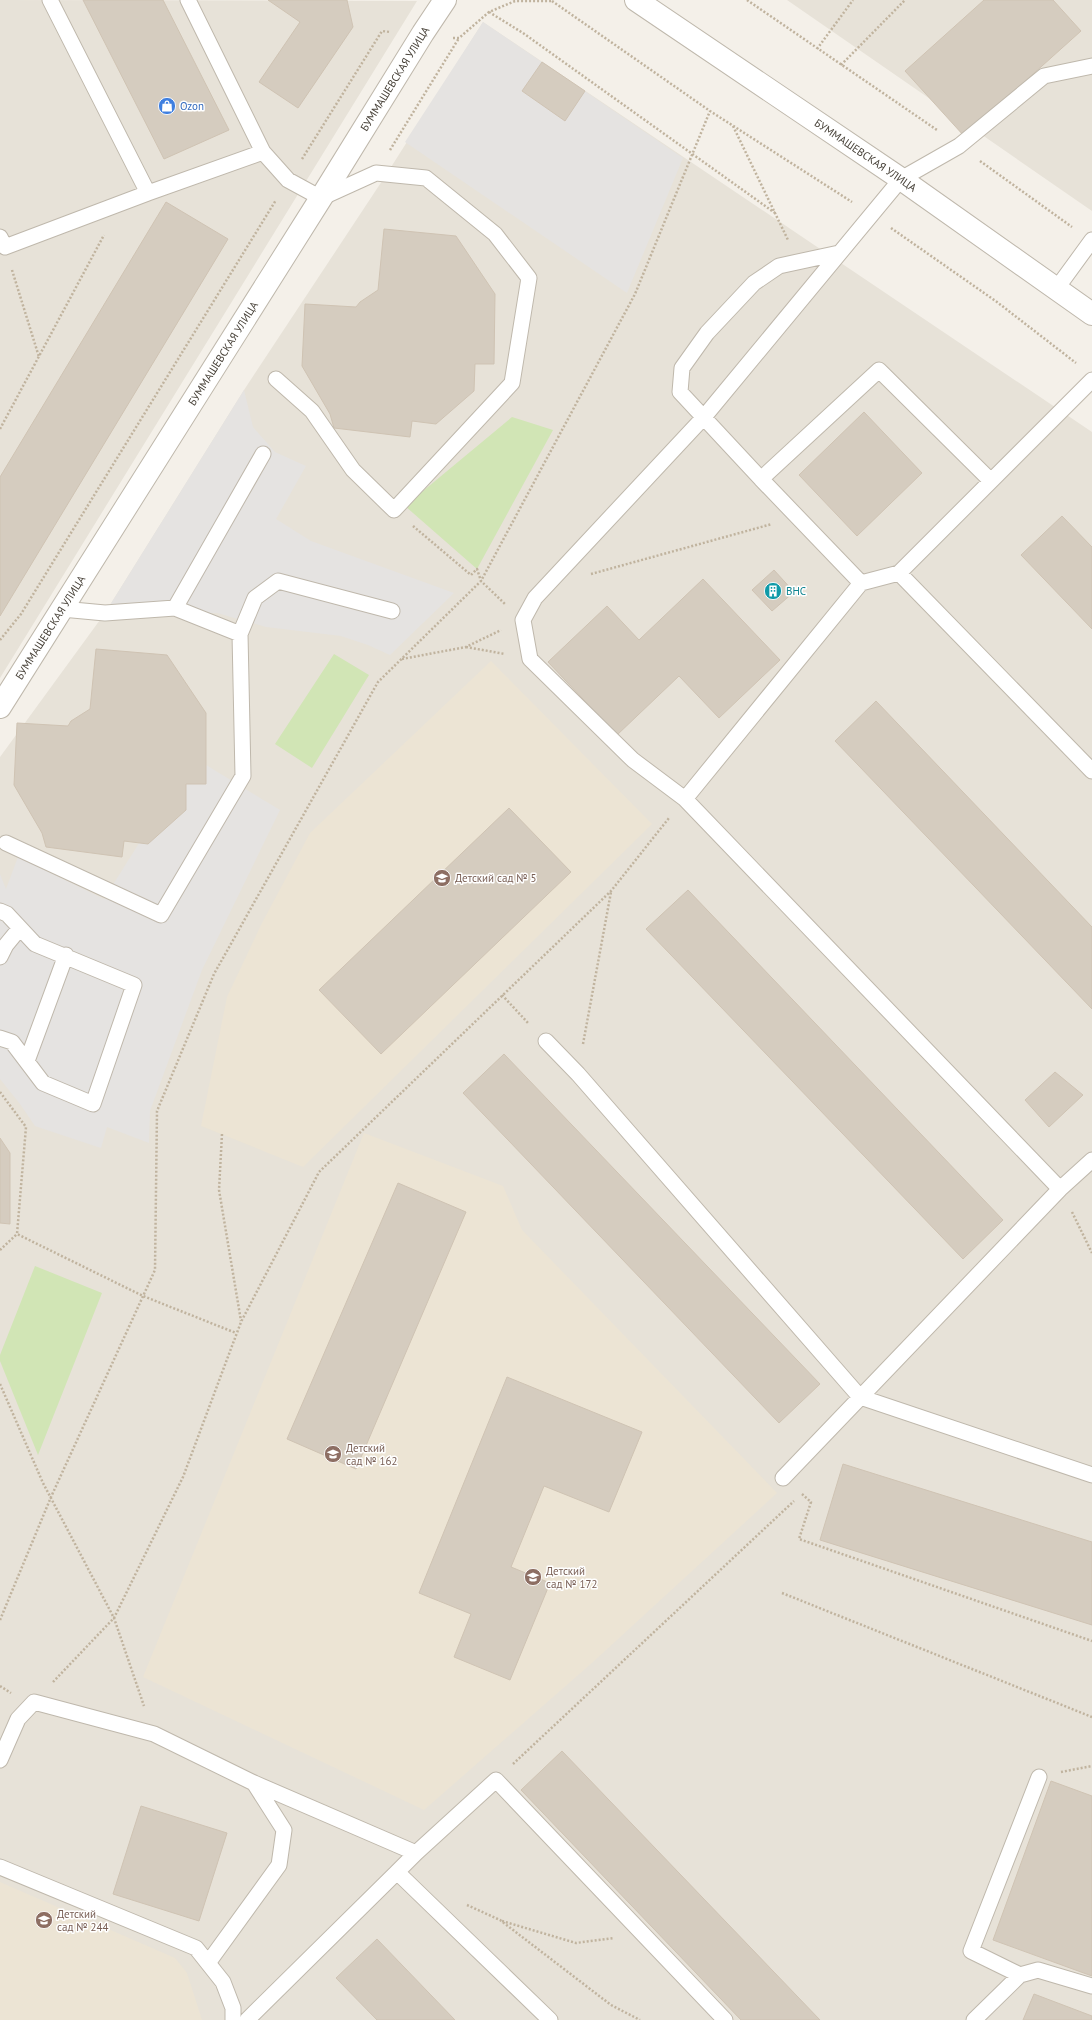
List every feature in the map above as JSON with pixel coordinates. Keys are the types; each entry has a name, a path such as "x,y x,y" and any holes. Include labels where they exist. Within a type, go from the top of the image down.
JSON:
{"street":[{"name":"БУММАШЕВСКАЯ УЛИЦА","path":"0,707 445,0"},
{"name":"БУММАШЕВСКАЯ УЛИЦА","path":"636,0 901,179 1092,314"}],"lane":[{"path":"50,0 148,193"},
{"path":"188,0 263,152 288,180 321,198 376,173 426,178 495,234 529,278 512,383 394,510 353,470 312,411 276,379"},
{"path":"1060,1189 685,799 633,760 530,659 523,620 535,598 704,417 901,179 959,146 1044,76 1092,66"},
{"path":"2,242 121,203 263,152"},
{"path":"1057,288 1092,240"},
{"path":"839,253 779,266 754,283 707,333 682,368 680,392 861,583"},
{"path":"761,479 879,370 991,481"},
{"path":"685,799 861,583 899,573 1092,380"},
{"path":"175,608 263,454"},
{"path":"899,573 1092,771"},
{"path":"6,844 161,915 243,776 240,634 255,598 278,581 392,611"},
{"path":"62,609 105,613 175,608 240,634"},
{"path":"0,911 7,914 35,944 66,955 134,985 93,1104 43,1083 12,1042 0,1038"},
{"path":"0,957 6,944 20,928"},
{"path":"27,1061 66,955"},
{"path":"546,1041 578,1074 860,1397 1092,1475"},
{"path":"783,1478 1060,1189 1092,1160"},
{"path":"0,1760 18,1719 34,1702 154,1734 254,1783 416,1853"},
{"path":"1020,1974 971,1951 1039,1776"},
{"path":"247,2020 416,1853 496,1780 725,2020"},
{"path":"208,1963 279,1865 284,1830 254,1783"},
{"path":"0,1867 196,1948 223,1982 233,2008 233,2020"},
{"path":"397,1872 550,2020"},
{"path":"979,2017 1020,1974 1038,1970 1092,1986"}],"path":[{"path":"552,0 710,111 872,215 997,302 1080,367"},
{"path":"747,0 959,146 1092,240"},
{"path":"817,49 853,0"},
{"path":"841,65 905,0"},
{"path":"489,12 523,33 775,213"},
{"path":"376,173 459,38"},
{"path":"0,1620 51,1497 155,1270 157,1111 214,974 378,682 481,581 635,294 710,111"},
{"path":"733,125 798,261"},
{"path":"0,429 121,203"},
{"path":"2,242 39,357"},
{"path":"394,510 471,575 477,569 481,581 523,620 466,647 401,659"},
{"path":"546,586 797,517"},
{"path":"466,647 530,659"},
{"path":"0,1686 20,1699 34,1702 114,1618 183,1477 241,1322 319,1172 611,891 685,799"},
{"path":"578,1074 611,891"},
{"path":"502,995 546,1041"},
{"path":"0,1092 26,1127 17,1234 0,1250"},
{"path":"222,1134 219,1190 241,1322"},
{"path":"1060,1189 1092,1253"},
{"path":"17,1234 143,1296 236,1333"},
{"path":"0,1384 43,1483 114,1618 154,1734"},
{"path":"783,1478 811,1502 799,1539 1092,1641"},
{"path":"496,1780 802,1493"},
{"path":"782,1593 1092,1717"},
{"path":"1039,1776 1092,1766"},
{"path":"440,1914 469,1905 500,1920 576,1943 607,1940 639,1930"},
{"path":"500,1920 611,2005 640,2020"}],"shaded area":[{"path":"0,0 417,1 0,678"},
{"path":"787,0 1092,0 1092,211"},
{"path":"483,22 1092,432 1092,2020 0,2020 0,757 105,613 244,390 386,175"},
{"path":"483,22 683,158 627,293 405,142"},
{"path":"244,390 253,427 275,452 306,466 276,519 311,541 454,593 390,655 368,645 341,636 266,627 217,613 105,613"},
{"name":"Детский сад № 5","path":"491,661 652,824 303,1167 201,1126 227,997 262,923 310,833"},
{"path":"193,757 280,810 202,970 150,1111 149,1143 107,1127 101,1148 35,1126 0,1079 0,874 6,889 18,857 104,899"},
{"path":"364,1133 503,1186 522,1230 777,1493 593,1662 424,1810 143,1677"},
{"name":"Детский сад № 244","path":"0,1882 175,1958 187,1973 202,2020 0,2020"}],"green space":[{"path":"512,417 553,430 477,569 405,506"},
{"path":"334,654 369,675 312,768 275,744"},
{"path":"35,1266 102,1293 38,1455 0,1361 0,1355"}],"building":[{"path":"83,0 163,0 229,130 164,159"},
{"path":"268,0 347,0 353,27 298,108 259,82 300,22"},
{"path":"984,0 1053,0 1081,31 964,136 905,71"},
{"path":"542,62 585,91 565,121 522,91"},
{"path":"166,202 228,239 0,616 0,477"},
{"path":"384,229 456,236 495,294 494,364 475,364 474,391 436,424 412,421 410,437 334,428 330,414 302,366 305,304 356,307 360,302 378,290"},
{"path":"864,412 922,473 857,536 799,475"},
{"path":"1062,516 1092,547 1092,629 1021,555"},
{"name":"ВНС","path":"774,570 794,592 772,611 752,590"},
{"path":"703,579 780,660 719,718 679,676 617,735 548,662 607,606 639,640"},
{"path":"96,649 167,655 206,713 206,784 186,784 186,810 148,844 124,841 122,857 46,847 42,833 14,785 17,723 68,726 71,721 90,709"},
{"path":"876,701 1092,927 1092,1009 835,741"},
{"path":"509,808 571,872 381,1054 319,990"},
{"path":"688,890 1003,1220 963,1259 646,929"},
{"path":"504,1054 820,1384 779,1423 463,1093"},
{"path":"1055,1072 1083,1095 1049,1127 1025,1100"},
{"path":"0,1138 10,1153 10,1224 0,1223"},
{"path":"398,1183 466,1212 356,1469 287,1439"},
{"path":"507,1377 642,1432 609,1512 544,1486 511,1567 550,1583 510,1680 454,1657 471,1614 419,1593"},
{"path":"843,1464 1092,1542 1092,1625 820,1540"},
{"path":"562,1751 820,2020 741,2020 521,1790"},
{"path":"1051,1781 1092,1796 1092,1976 993,1940"},
{"path":"141,1806 227,1833 199,1921 113,1894"},
{"path":"377,1939 455,2020 377,2020 336,1978"},
{"path":"1034,1994 1092,2016 1092,2020 1023,2020"}],"place":[{"name":"Ozon","path":"167,106"},
{"name":"ВНС","path":"773,591"},
{"name":"Детский сад № 5","path":"442,878"},
{"name":"Детский сад № 162","path":"333,1454"},
{"name":"Детский сад № 172","path":"533,1577"},
{"name":"Детский сад № 244","path":"44,1920"}]}
